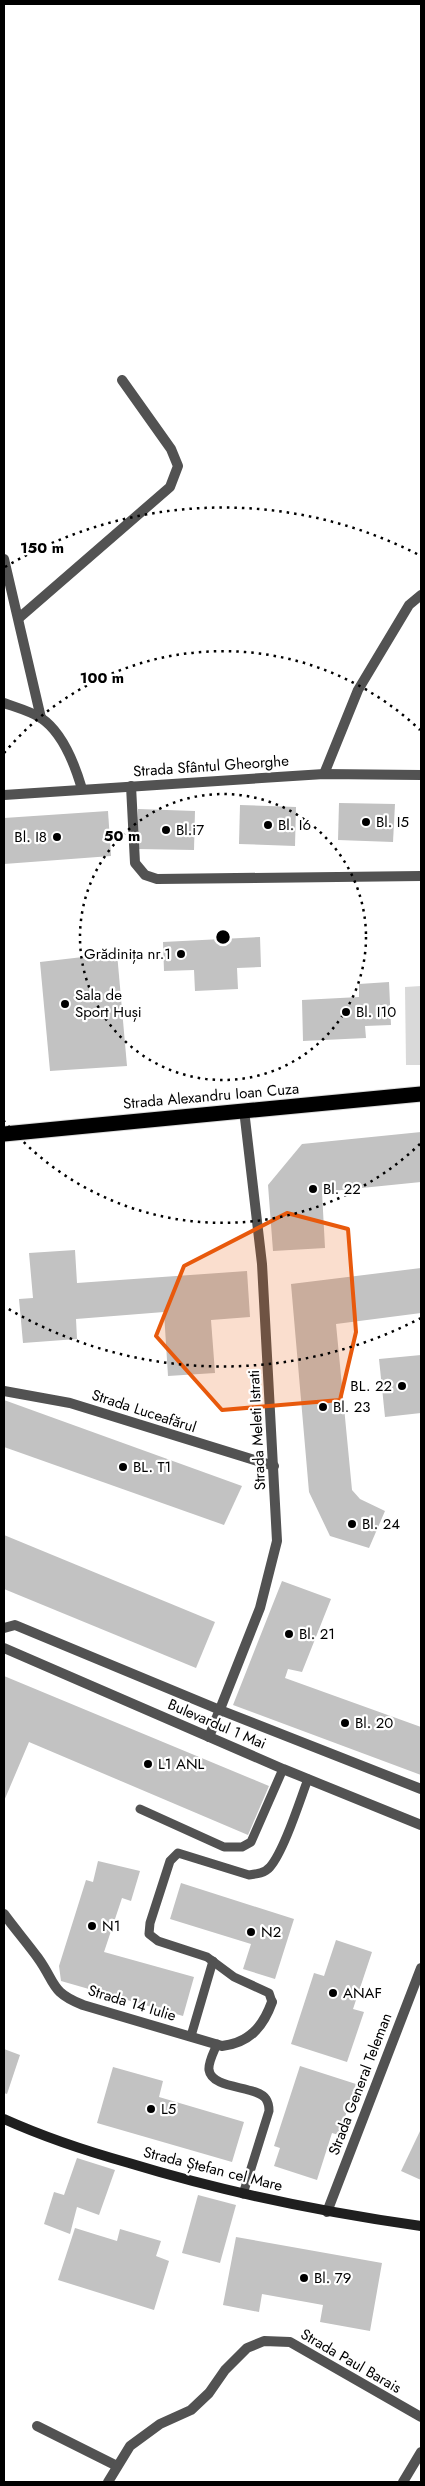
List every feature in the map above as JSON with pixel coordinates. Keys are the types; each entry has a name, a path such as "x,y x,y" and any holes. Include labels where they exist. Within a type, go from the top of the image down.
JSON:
{"highway":[{"name":"Strada Alexandru Ioan Cuza","path":"4,1134 421,1094"}],"street":[{"path":"19,618 170,487 178,466 171,449 122,380"},
{"path":"4,559 41,718"},
{"path":"324,774 358,690 409,605 421,595"},
{"path":"4,703 41,718 60,740 74,763 82,789"},
{"name":"Strada Sfântul Gheorghe","path":"4,795 324,774 421,775"},
{"path":"131,786 135,863 145,875 158,879 421,876"},
{"name":"Strada Meleti Istrati","path":"208,1736 260,1608 273,1563 277,1541 262,1264 244,1110"},
{"name":"Strada Luceafărul","path":"4,1391 38,1396 89,1408 274,1466"},
{"name":"Bulevardul 1 Mai","path":"4,1628 15,1625 220,1710 421,1789"},
{"name":"Bulevardul 1 Mai","path":"4,1648 283,1769 421,1825"},
{"name":"Strada 14 Iulie","path":"4,1914 40,1960 54,1987 62,1995 83,2004 217,2044 234,2044 248,2038 260,2028 272,2002"},
{"name":"Strada General Teleman","path":"327,2212 421,1968"},
{"name":"Strada Ștefan cel Mare","path":"4,2119 27,2130 162,2174 327,2212 421,2226"},
{"name":"Strada Paul Barais","path":"117,2466 130,2446 160,2424 191,2410 209,2393 225,2370 247,2348 264,2341 290,2342 421,2417"},
{"path":"37,2426 117,2466 108,2482"},
{"path":"403,2482 421,2452"}],"lane":[{"path":"140,1810 224,1847 242,1847 251,1842 283,1769"},
{"path":"272,2002 268,1993 234,1978 213,1961 158,1941 149,1934 150,1923 170,1861 178,1853 249,1875 261,1874 270,1868 278,1855 308,1779"},
{"path":"191,2036 213,1961"},
{"path":"217,2044 209,2068 210,2074 216,2080 260,2094 267,2100 269,2111 243,2194"}],"highlighted area":[{"path":"287,1213 348,1229 356,1332 340,1400 222,1410 156,1336 184,1266"}],"shaded area":[{"path":"421,986 421,1065 406,1065 405,987"}],"building":[{"name":"Bl. I5","path":"339,803 395,804 393,842 338,840"},
{"name":"Bl. I6","path":"240,805 296,807 295,846 239,844"},
{"name":"Bl.i7","path":"138,809 195,811 194,850 137,849"},
{"name":"Bl. I8","path":"108,811 111,856 4,864 4,818"},
{"path":"260,937 261,967 237,968 238,989 195,991 194,970 164,971 163,942"},
{"name":"Sala de Sport Huși","path":"117,953 127,1066 50,1071 40,962"},
{"name":"Bl. I10","path":"389,982 391,1025 365,1026 366,1038 303,1041 302,1000 359,997 359,984"},
{"name":"Bl. 22","path":"421,1132 421,1182 322,1192 325,1248 273,1251 268,1185 302,1144"},
{"path":"75,1250 77,1283 247,1271 250,1317 211,1320 215,1373 168,1376 164,1312 76,1319 77,1339 23,1343 19,1299 33,1298 29,1253"},
{"name":"Bl. 23","path":"421,1268 421,1313 336,1324 352,1490 360,1499 385,1511 369,1548 330,1536 309,1492 291,1284"},
{"name":"BL. 22","path":"421,1355 421,1413 385,1417 379,1359"},
{"name":"BL. T1","path":"4,1400 242,1486 224,1525 4,1447"},
{"path":"4,1535 215,1622 196,1668 4,1589"},
{"path":"282,1581 331,1599 302,1672 288,1669 285,1678 421,1727 421,1775 233,1705"},
{"name":"L1 ANL","path":"4,1676 269,1786 248,1835 29,1742 4,1801"},
{"name":"N1","path":"98,1861 140,1871 131,1901 122,1898 104,1952 194,1977 183,2016 61,1981 59,1966 86,1880 93,1882"},
{"name":"N2","path":"181,1883 294,1919 275,1979 243,1969 251,1944 170,1919"},
{"name":"ANAF","path":"336,1940 372,1952 353,2009 364,2012 347,2062 291,2044 314,1973 324,1976"},
{"path":"4,2049 20,2055 7,2094 4,2093"},
{"path":"300,2066 356,2084 339,2135 332,2133 317,2180 274,2166 280,2148 274,2146"},
{"name":"L5","path":"113,2067 163,2081 159,2097 244,2122 232,2162 97,2123"},
{"path":"421,2129 421,2180 401,2171"},
{"path":"77,2158 115,2170 99,2215 77,2207 70,2234 44,2224 54,2192 64,2195"},
{"path":"198,2195 236,2205 220,2263 182,2253"},
{"path":"75,2228 117,2241 120,2229 161,2241 156,2256 169,2261 154,2310 58,2280"},
{"name":"Bl. 79","path":"236,2237 382,2263 370,2331 320,2322 323,2305 262,2294 259,2312 223,2305"}],"place":[{"name":"Bl. I5","path":"366,822"},
{"name":"Bl. I6","path":"268,825"},
{"name":"Bl.i7","path":"166,830"},
{"name":"Bl. I8","path":"57,837"},
{"name":"Grădinița nr.1","path":"181,954"},
{"name":"Sala de Sport Huși","path":"65,1004"},
{"name":"Bl. I10","path":"346,1012"},
{"name":"Bl. 22","path":"313,1189"},
{"name":"BL. 22","path":"402,1386"},
{"name":"Bl. 23","path":"323,1407"},
{"name":"BL. T1","path":"123,1467"},
{"name":"Bl. 24","path":"352,1524"},
{"name":"Bl. 21","path":"289,1634"},
{"name":"Bl. 20","path":"345,1723"},
{"name":"L1 ANL","path":"148,1764"},
{"name":"N1","path":"92,1926"},
{"name":"N2","path":"251,1932"},
{"name":"ANAF","path":"333,1993"},
{"name":"L5","path":"151,2109"},
{"name":"Bl. 79","path":"304,2278"}]}
